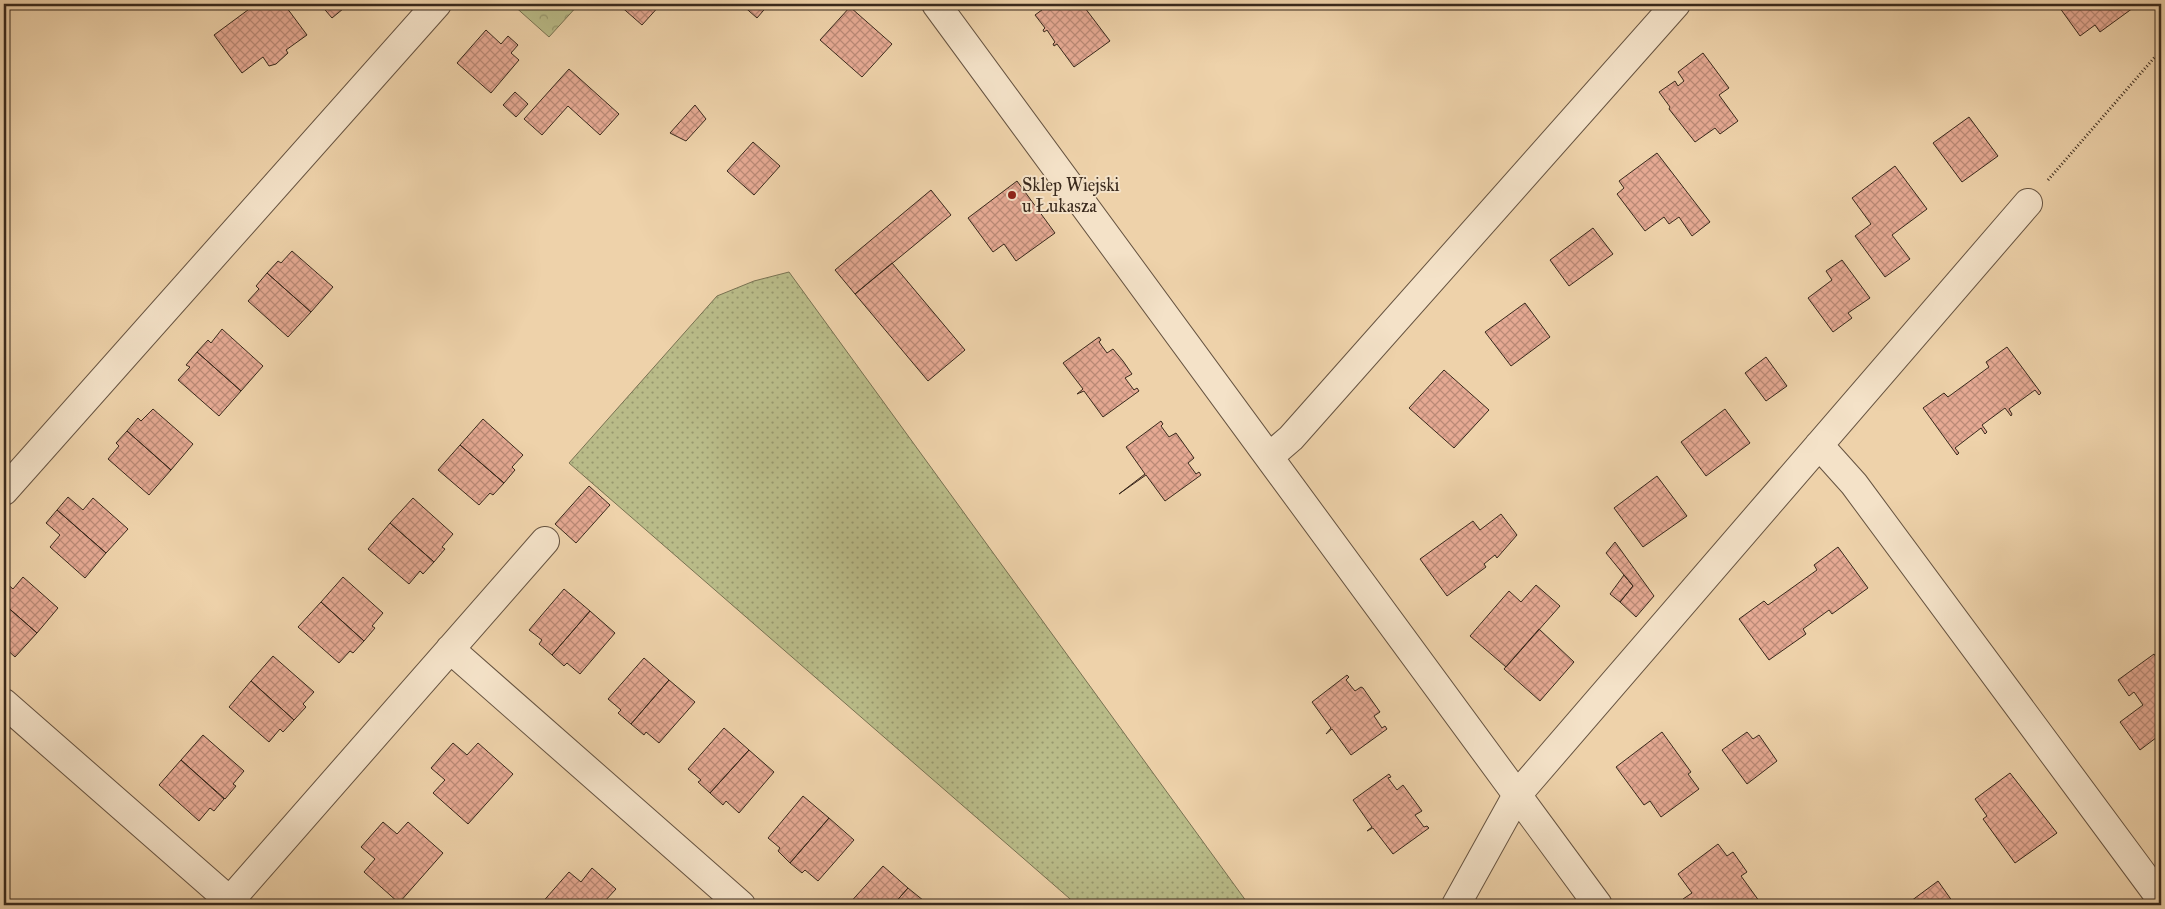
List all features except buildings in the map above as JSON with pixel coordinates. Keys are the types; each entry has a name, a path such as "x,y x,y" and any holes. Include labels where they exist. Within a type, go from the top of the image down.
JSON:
{"street":[{"path":"4,491 437,4"},
{"path":"936,4 1598,905"},
{"path":"1269,457 1290,438 1676,4"},
{"path":"1456,905 1517,795 2028,203"},
{"path":"1818,445 1854,484 2161,899"},
{"path":"4,702 228,903 545,541"},
{"path":"450,649 741,905"}],"path":[{"path":"2028,203 2161,50"}],"green space":[{"path":"512,4 579,4 549,37"},
{"path":"789,272 1249,905 1077,905 569,463 717,296 754,281"}],"place":[{"name":"Sklep Wiejski u Łukasza","path":"1012,195"}]}
